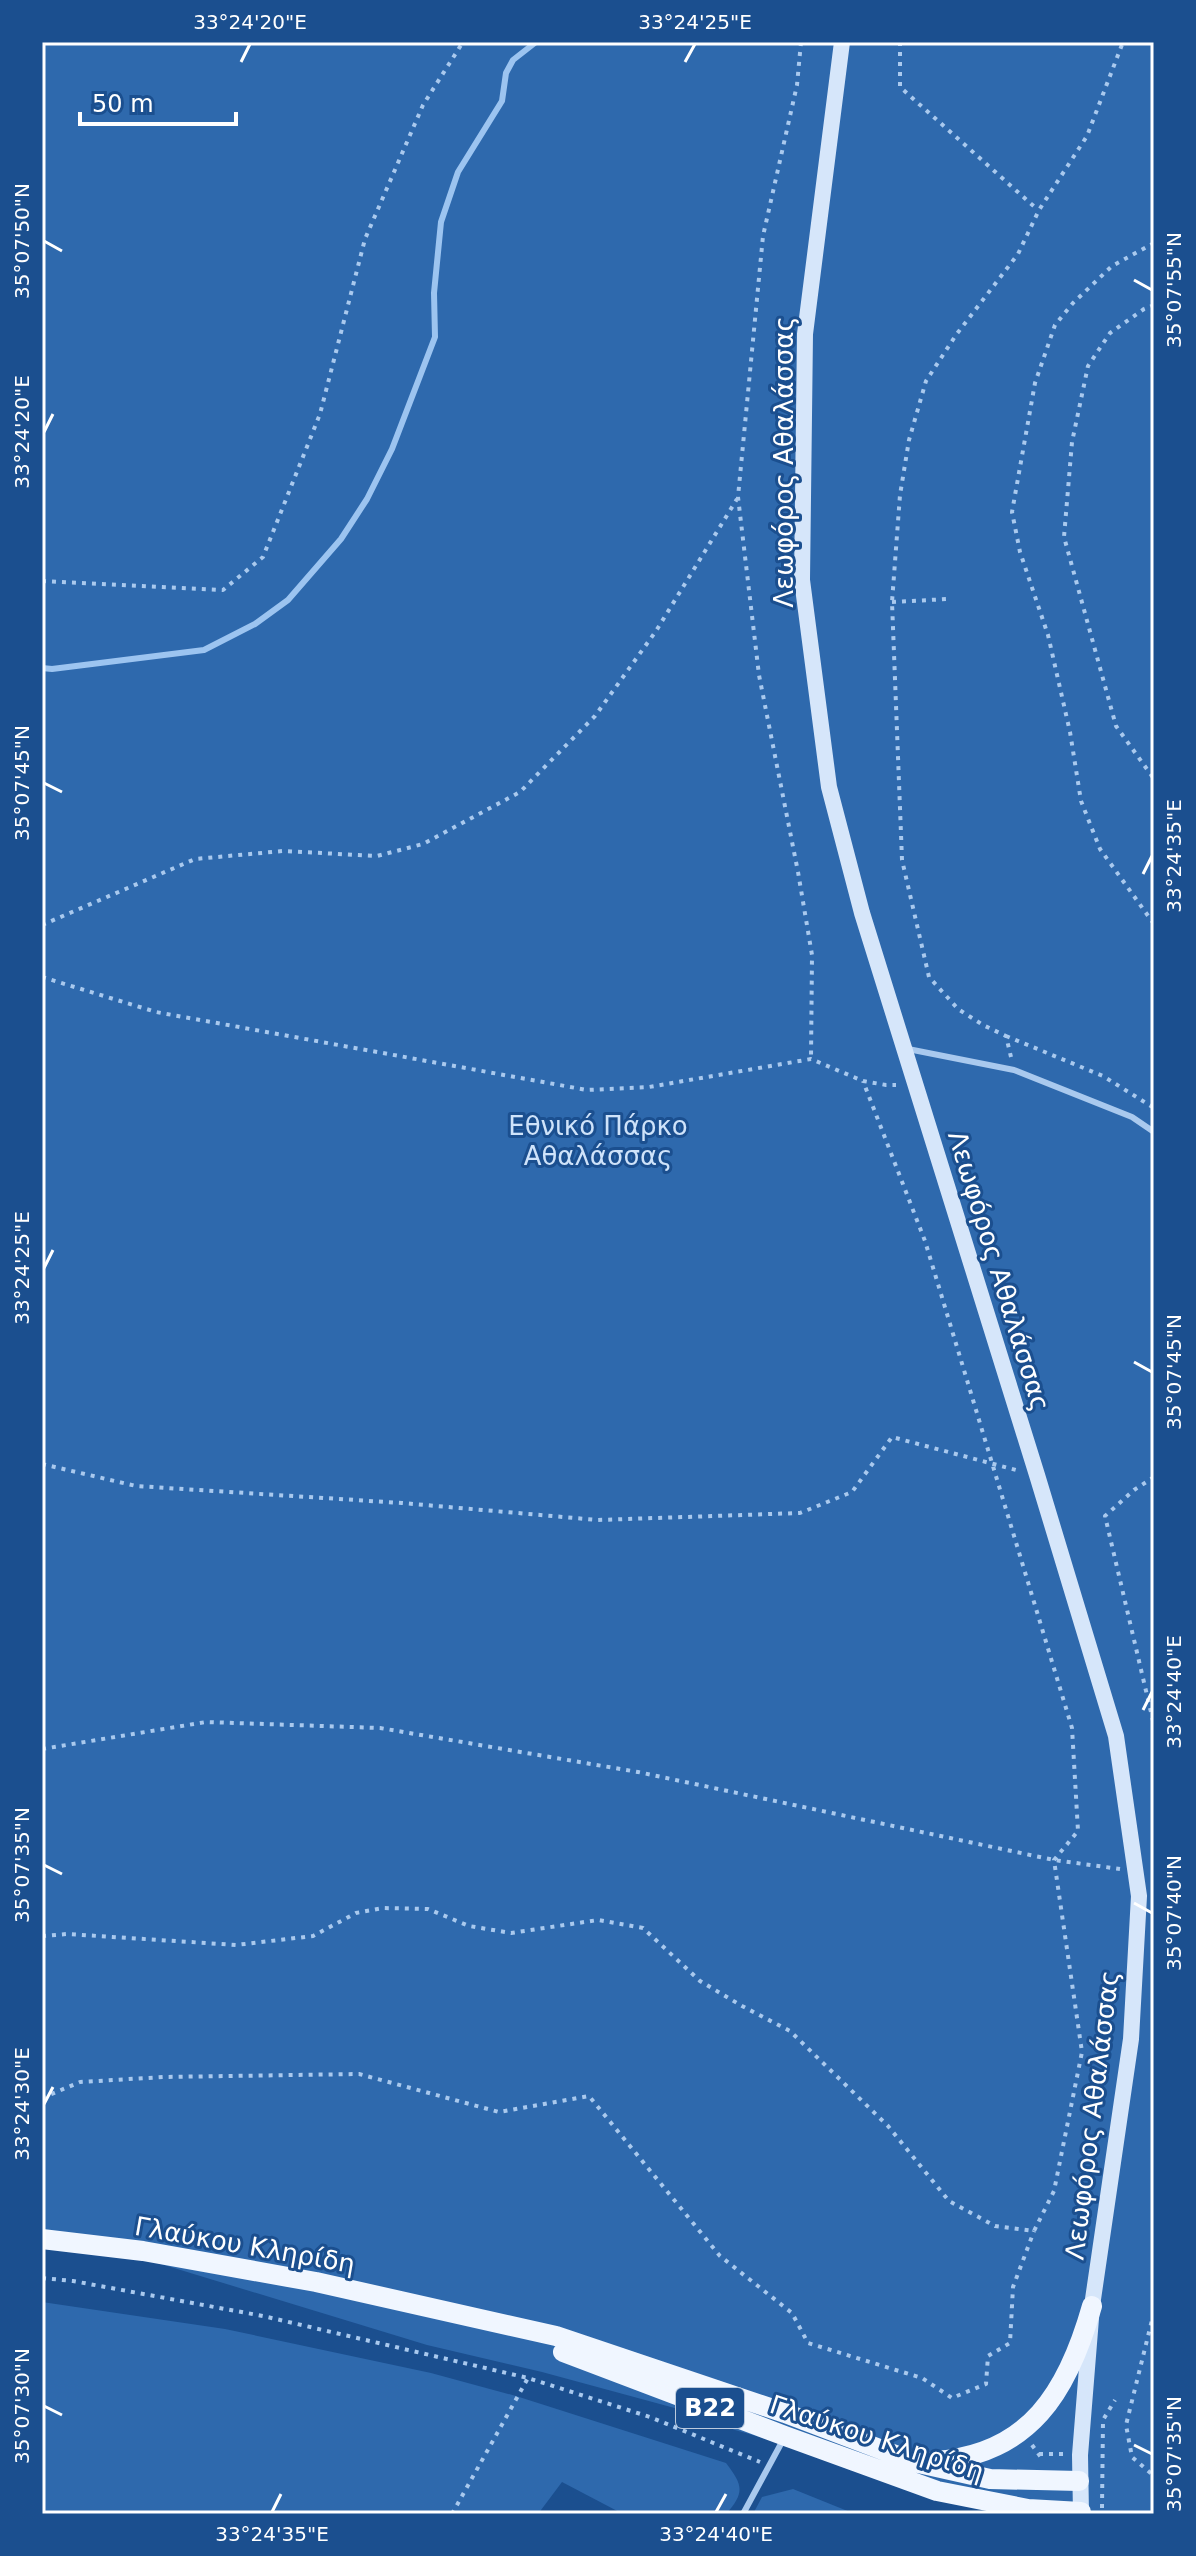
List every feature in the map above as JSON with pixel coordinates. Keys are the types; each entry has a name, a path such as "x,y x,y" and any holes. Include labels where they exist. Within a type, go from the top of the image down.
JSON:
{"main road":[{"name":"Λεωφόρος Αθαλάσσας","path":"842,42 805,334 802,580 829,787 862,913 1116,1736 1139,1896 1131,2039 1092,2306 1079,2481 1081,2513"},
{"name":"Γλαύκου Κληρίδη","path":"42,2239 143,2251 316,2282 556,2336 785,2413 914,2462 990,2479 1079,2481"},
{"path":"914,2462 971,2456 1021,2431 1062,2385 1082,2341 1092,2306"},
{"name":"Γλαύκου Κληρίδη","path":"484,2321 937,2491 1028,2509 1081,2513"},
{"path":"937,2491 974,2514"}],"lane":[{"path":"904,1049 1014,1070 1132,1117 1154,1132"},
{"path":"743,2514 785,2436"}],"path":[{"path":"42,581 223,590 263,557 320,414 365,239 423,105 463,42"},
{"path":"801,42 797,85 763,236 738,497 759,675 812,955 811,1059"},
{"path":"900,42 900,87 1039,210"},
{"path":"1123,42 1087,136 1039,210 1018,254 956,335 926,381 909,440 900,495 892,602 902,860 929,977 958,1009 1006,1036 1103,1076 1154,1108"},
{"path":"1154,243 1112,266 1055,325 1035,383 1012,512 1020,552 1048,635 1070,732 1081,801 1100,849 1154,924"},
{"path":"1154,305 1110,333 1088,366 1072,442 1064,537 1116,726 1154,779"},
{"path":"42,925 195,859 283,851 377,856 423,844 520,792 595,716 656,631 738,497"},
{"path":"892,602 948,599"},
{"path":"42,977 156,1012 587,1090 649,1087 811,1059 863,1081 886,1085 915,1083"},
{"path":"1006,1036 1014,1070"},
{"path":"42,2098 80,2082 164,2077 359,2074 499,2112 589,2096 720,2256 792,2313 808,2343 922,2378 952,2398 986,2384 988,2356 1010,2343 1013,2287 1034,2231 1054,2191 1082,2052 1054,1860 1078,1831 1072,1728 925,1241 863,1081"},
{"path":"42,1464 136,1486 402,1503 598,1520 800,1513 852,1492 892,1437 1037,1475"},
{"path":"1154,1477 1105,1516 1154,1725"},
{"path":"42,1749 206,1722 380,1728 638,1772 1054,1860 1136,1871"},
{"path":"42,1936 67,1934 236,1945 313,1936 356,1913 383,1908 428,1909 469,1926 511,1933 598,1920 643,1928 700,1981 790,2031 888,2126 949,2201 995,2226 1034,2231"},
{"path":"42,2278 263,2316 528,2378 650,2417 769,2466"},
{"path":"1154,2312 1126,2425 1132,2457 1154,2476"},
{"path":"452,2514 528,2378"},
{"path":"1102,2514 1103,2420 1115,2400"}],"green space":[{"name":"Εθνικό Πάρκο Αθαλάσσας","path":"42,42 1154,42 1154,2514 1045,2514 991,2503 735,2430 693,2413 427,2345 82,2240 42,2250"},
{"path":"42,2302 225,2329 431,2373 516,2396 726,2463 736,2477 739,2494 726,2514 623,2514 562,2482 538,2514 42,2514"},
{"path":"793,2489 855,2514 753,2514 762,2497"}],"waterway":[{"path":"42,668 204,650 255,624 288,600 341,539 367,499 392,449 435,337 434,293 441,222 458,172 502,101 506,73 513,60 536,42"}]}
